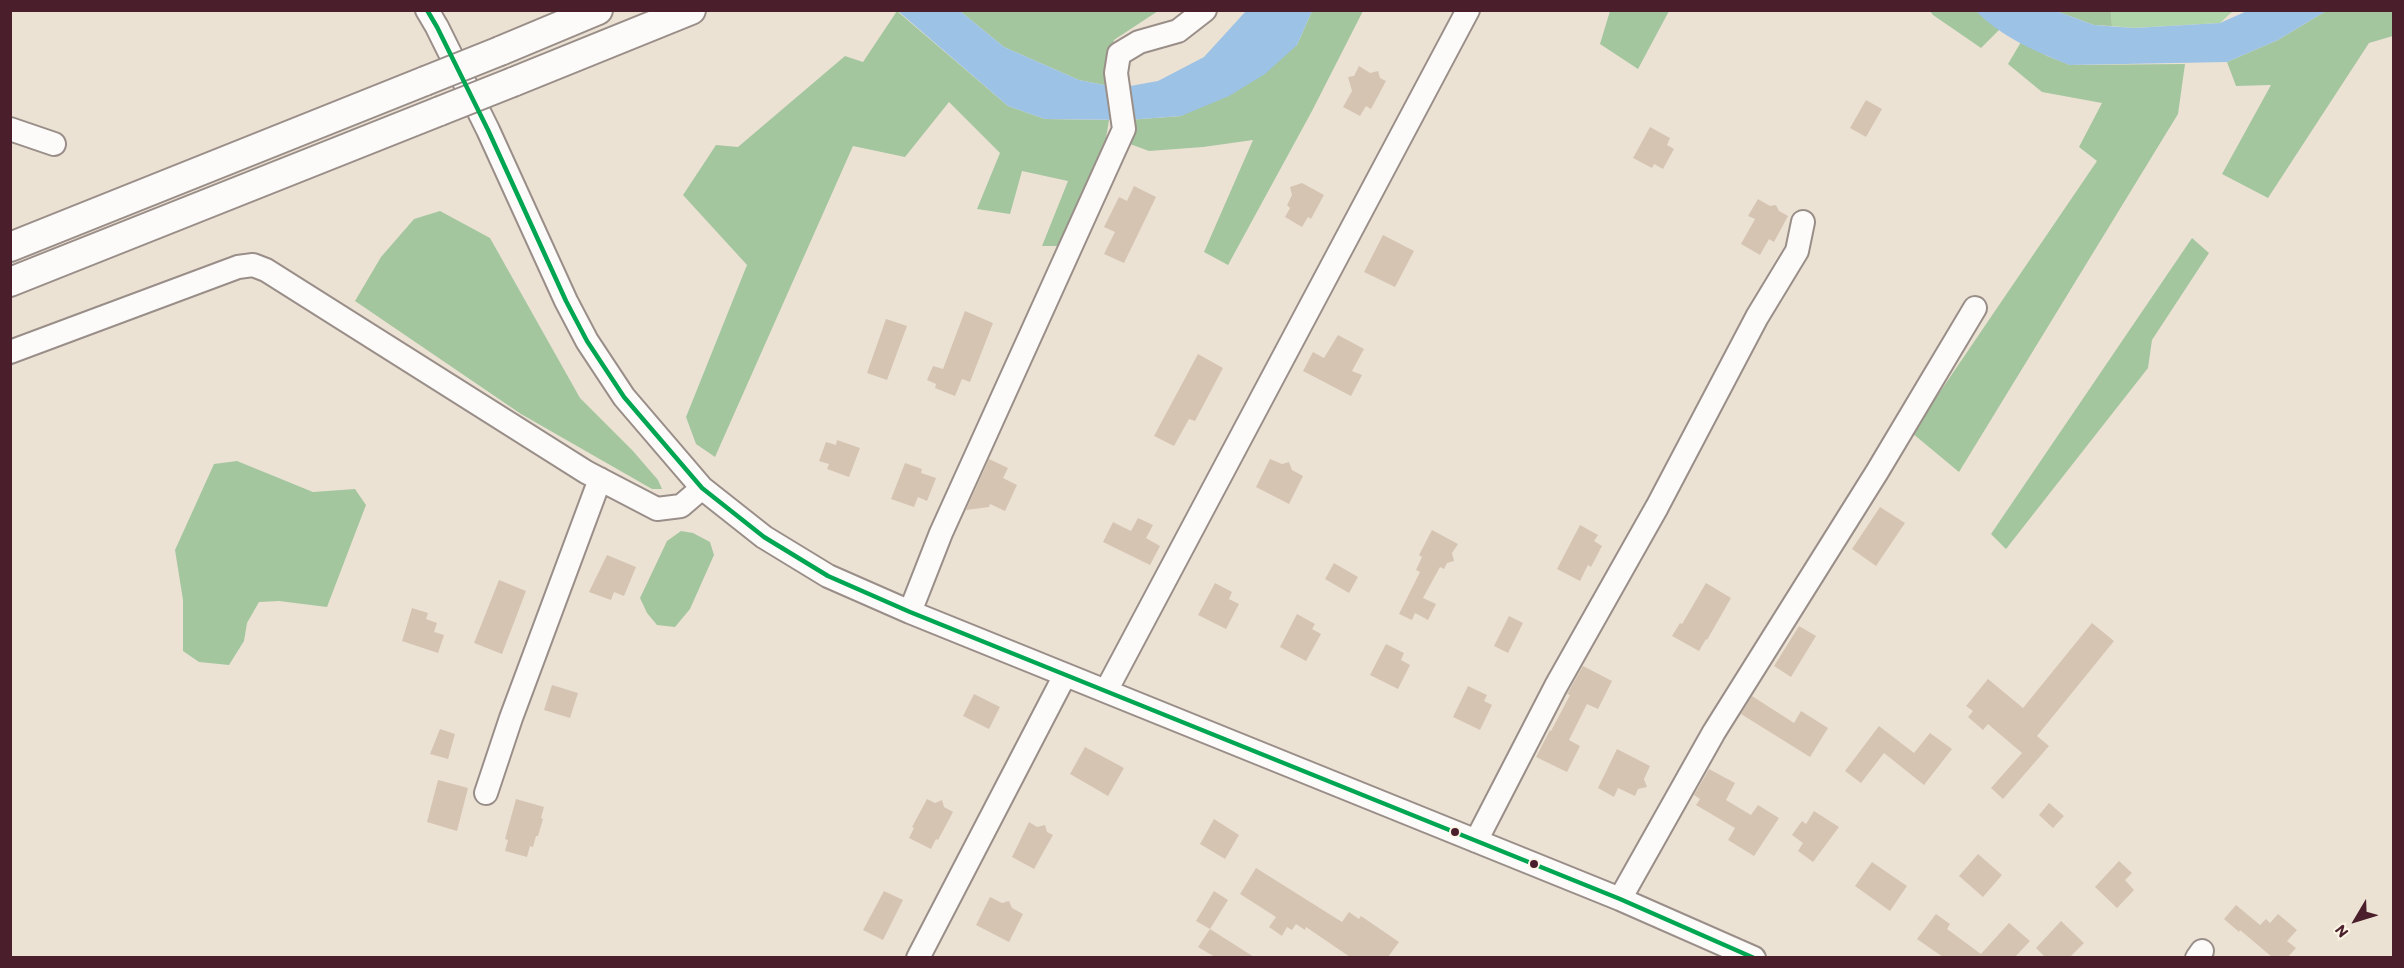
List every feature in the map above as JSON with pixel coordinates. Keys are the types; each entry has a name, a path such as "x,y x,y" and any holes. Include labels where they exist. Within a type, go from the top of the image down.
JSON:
{"main road":[{"path":"10,247 598,10"},
{"path":"10,282 691,10"}],"street":[{"path":"427,10 488,130 566,301 587,341 624,397 702,488 764,537 828,576 910,612 1620,899 1754,957"},
{"path":"910,612 941,533 1124,129 1116,73 1119,54 1139,42 1178,31 1205,10"},
{"path":"1106,691 1468,10"},
{"path":"10,129 54,144"},
{"path":"1476,841 1556,686 1657,507 1757,317 1797,250 1803,222"},
{"path":"10,352 238,267 254,265 266,270 600,479 657,509 681,506 702,488"},
{"path":"1620,899 1714,732 1877,472 1975,308"},
{"path":"486,793 511,718 600,479"},
{"path":"918,957 1065,675"}],"green space":[{"path":"897,11 1008,106 1045,119 1109,120 1103,157 1062,246 1042,246 1068,181 1022,171 1010,214 977,209 1000,153 949,102 905,157 853,146 715,457 696,444 686,417 747,265 683,195 716,145 738,147 845,56 863,62"},
{"path":"960,11 1158,11 1114,40 1108,62 1109,86 1079,80 1004,47"},
{"path":"1312,11 1363,11 1312,111 1228,265 1204,252 1253,140 1149,151 1130,144 1128,120 1181,116 1297,45"},
{"path":"1610,11 1669,11 1638,69 1600,44"},
{"path":"1930,11 1976,11 2000,29 1981,48"},
{"path":"2056,11 2111,11 2112,26 2094,25"},
{"path":"2111,11 2233,11 2220,23 2134,28 2112,26"},
{"path":"2326,11 2393,11 2393,36 2369,43 2268,198 2222,174 2271,85 2236,86 2227,62 2278,40"},
{"path":"2021,42 2070,65 2185,64 2178,114 1959,472 1912,433 2097,161 2079,147 2102,103 2042,92 2008,64"},
{"path":"440,211 490,238 580,398 633,451 658,480 662,489 652,489 521,414 355,301 381,257 414,219"},
{"path":"2192,238 2209,253 2152,340 2148,368 2006,549 1991,534"},
{"path":"237,461 313,492 355,489 366,505 327,607 279,601 259,602 247,623 244,641 229,665 199,662 183,651 183,600 175,550 214,464"},
{"path":"681,531 693,533 710,542 714,555 690,609 675,627 657,625 647,613 640,598 667,541"}],"water":[{"path":"898,11 960,11 1004,47 1079,80 1119,88 1158,81 1204,57 1246,11 1312,11 1297,45 1265,74 1229,96 1181,116 1127,120 1045,119 1008,106"},
{"path":"1976,11 2056,11 2094,25 2134,28 2220,23 2247,11 2326,11 2278,40 2227,62 2070,65 2008,36"}],"building":[{"path":"1359,66 1370,73 1378,71 1380,78 1386,81 1371,109 1366,106 1360,116 1343,107 1352,91 1348,77 1354,76"},
{"path":"1866,100 1882,109 1866,137 1850,128"},
{"path":"1650,127 1670,138 1667,145 1674,149 1663,169 1654,164 1652,168 1633,158"},
{"path":"1302,183 1324,195 1311,219 1308,217 1302,227 1285,217 1290,208 1287,205 1292,195 1290,187"},
{"path":"1134,186 1156,197 1124,263 1104,254 1115,232 1104,227 1119,197 1127,201"},
{"path":"1758,199 1770,206 1776,205 1779,211 1788,216 1774,242 1769,239 1760,255 1741,244 1755,219 1748,216"},
{"path":"1383,235 1414,251 1395,287 1364,272"},
{"path":"965,311 993,323 970,382 962,379 955,396 935,388 936,384 927,380 933,366 943,369"},
{"path":"886,319 907,326 887,380 867,373"},
{"path":"1338,335 1364,349 1352,371 1362,375 1351,396 1303,371 1313,352 1324,358"},
{"path":"1198,354 1223,368 1195,421 1189,419 1174,446 1154,436"},
{"path":"837,440 860,448 849,477 827,469 829,464 819,461 826,442 836,445"},
{"path":"989,459 1008,468 1003,478 1017,485 1005,511 990,504 989,507 966,510"},
{"path":"1270,459 1282,464 1289,462 1292,470 1303,476 1289,504 1256,487"},
{"path":"905,463 922,469 921,473 936,478 927,501 918,497 914,507 891,499"},
{"path":"1880,507 1905,523 1876,566 1852,549"},
{"path":"1138,518 1153,525 1146,538 1160,546 1150,565 1103,542 1113,522 1131,531"},
{"path":"1580,525 1598,535 1594,541 1602,546 1591,567 1588,565 1580,581 1557,569"},
{"path":"1432,530 1458,544 1452,553 1454,561 1447,563 1444,569 1440,567 1423,598 1436,604 1428,620 1415,613 1412,620 1399,614 1420,572 1416,570 1422,557 1419,555"},
{"path":"607,555 636,567 624,596 614,592 611,600 589,592"},
{"path":"1334,563 1358,577 1349,593 1325,579"},
{"path":"499,580 526,591 502,654 474,643"},
{"path":"1215,583 1232,592 1229,599 1239,604 1226,629 1198,615"},
{"path":"1706,583 1731,598 1699,651 1672,636 1680,623 1682,624"},
{"path":"412,608 428,613 426,619 437,623 434,632 444,635 438,653 402,641"},
{"path":"1297,614 1315,624 1312,629 1321,634 1306,661 1280,647"},
{"path":"1509,616 1523,623 1508,653 1494,646"},
{"path":"2092,623 2114,641 2037,736 2049,746 2003,799 1991,788 2022,753 1988,724 1983,730 1968,717 1973,711 1966,706 1988,679 2023,708"},
{"path":"1799,626 1816,636 1791,677 1774,666"},
{"path":"1386,644 1404,653 1401,660 1410,665 1398,689 1370,675"},
{"path":"1583,666 1612,681 1598,709 1587,704 1569,740 1580,746 1567,772 1536,757"},
{"path":"552,685 578,693 570,718 544,710"},
{"path":"1468,686 1487,695 1484,701 1492,705 1480,730 1453,717"},
{"path":"974,694 1000,707 989,729 963,716"},
{"path":"1752,696 1794,723 1801,711 1828,728 1810,757 1741,714"},
{"path":"1879,726 1914,753 1930,733 1952,749 1924,785 1884,753 1861,783 1845,771"},
{"path":"440,729 455,734 448,759 430,754"},
{"path":"1085,747 1124,768 1108,796 1070,774"},
{"path":"1617,749 1650,766 1644,779 1647,787 1638,789 1635,796 1618,788 1614,797 1598,788"},
{"path":"1709,769 1735,783 1726,800 1751,815 1758,805 1779,818 1754,856 1728,840 1735,828 1696,805 1700,799 1694,795"},
{"path":"438,780 468,788 457,831 427,822"},
{"path":"516,799 544,807 538,836 536,836 533,847 530,846 527,857 505,851 508,840 505,839"},
{"path":"927,799 935,803 942,800 944,807 953,812 931,849 909,838 914,828 912,827"},
{"path":"2049,803 2064,816 2053,828 2039,815"},
{"path":"1814,811 1839,827 1813,862 1798,851 1803,843 1792,835 1802,821 1806,824"},
{"path":"1214,819 1239,835 1225,859 1200,844"},
{"path":"1029,822 1037,827 1045,825 1047,832 1053,835 1034,869 1012,857"},
{"path":"1978,854 2002,875 1983,897 1959,876"},
{"path":"2119,861 2132,873 2125,880 2134,890 2117,908 2095,887"},
{"path":"1872,862 1907,886 1890,911 1855,886"},
{"path":"1256,868 1342,922 1349,912 1359,919 1361,916 1399,942 1388,957 1350,957 1306,927 1305,930 1296,924 1292,930 1287,927 1282,936 1269,927 1276,917 1240,894"},
{"path":"884,891 903,900 883,940 863,930"},
{"path":"1214,891 1228,900 1210,929 1196,921"},
{"path":"990,897 1002,903 1009,901 1012,908 1023,914 1009,942 976,925"},
{"path":"2236,905 2260,925 2266,919 2270,923 2278,914 2297,930 2287,941 2296,948 2288,957 2272,957 2224,919"},
{"path":"1936,914 1950,924 1947,929 1981,954 2009,923 2030,941 2015,957 1943,957 1917,939"},
{"path":"2061,921 2084,943 2070,957 2045,957 2036,948"},
{"path":"1210,929 1254,957 1215,957 1198,947"}],"transit line":[{"path":"427,10 488,130 566,301 587,341 624,397 702,488 764,537 828,576 910,612 1620,899 1754,958"}]}
